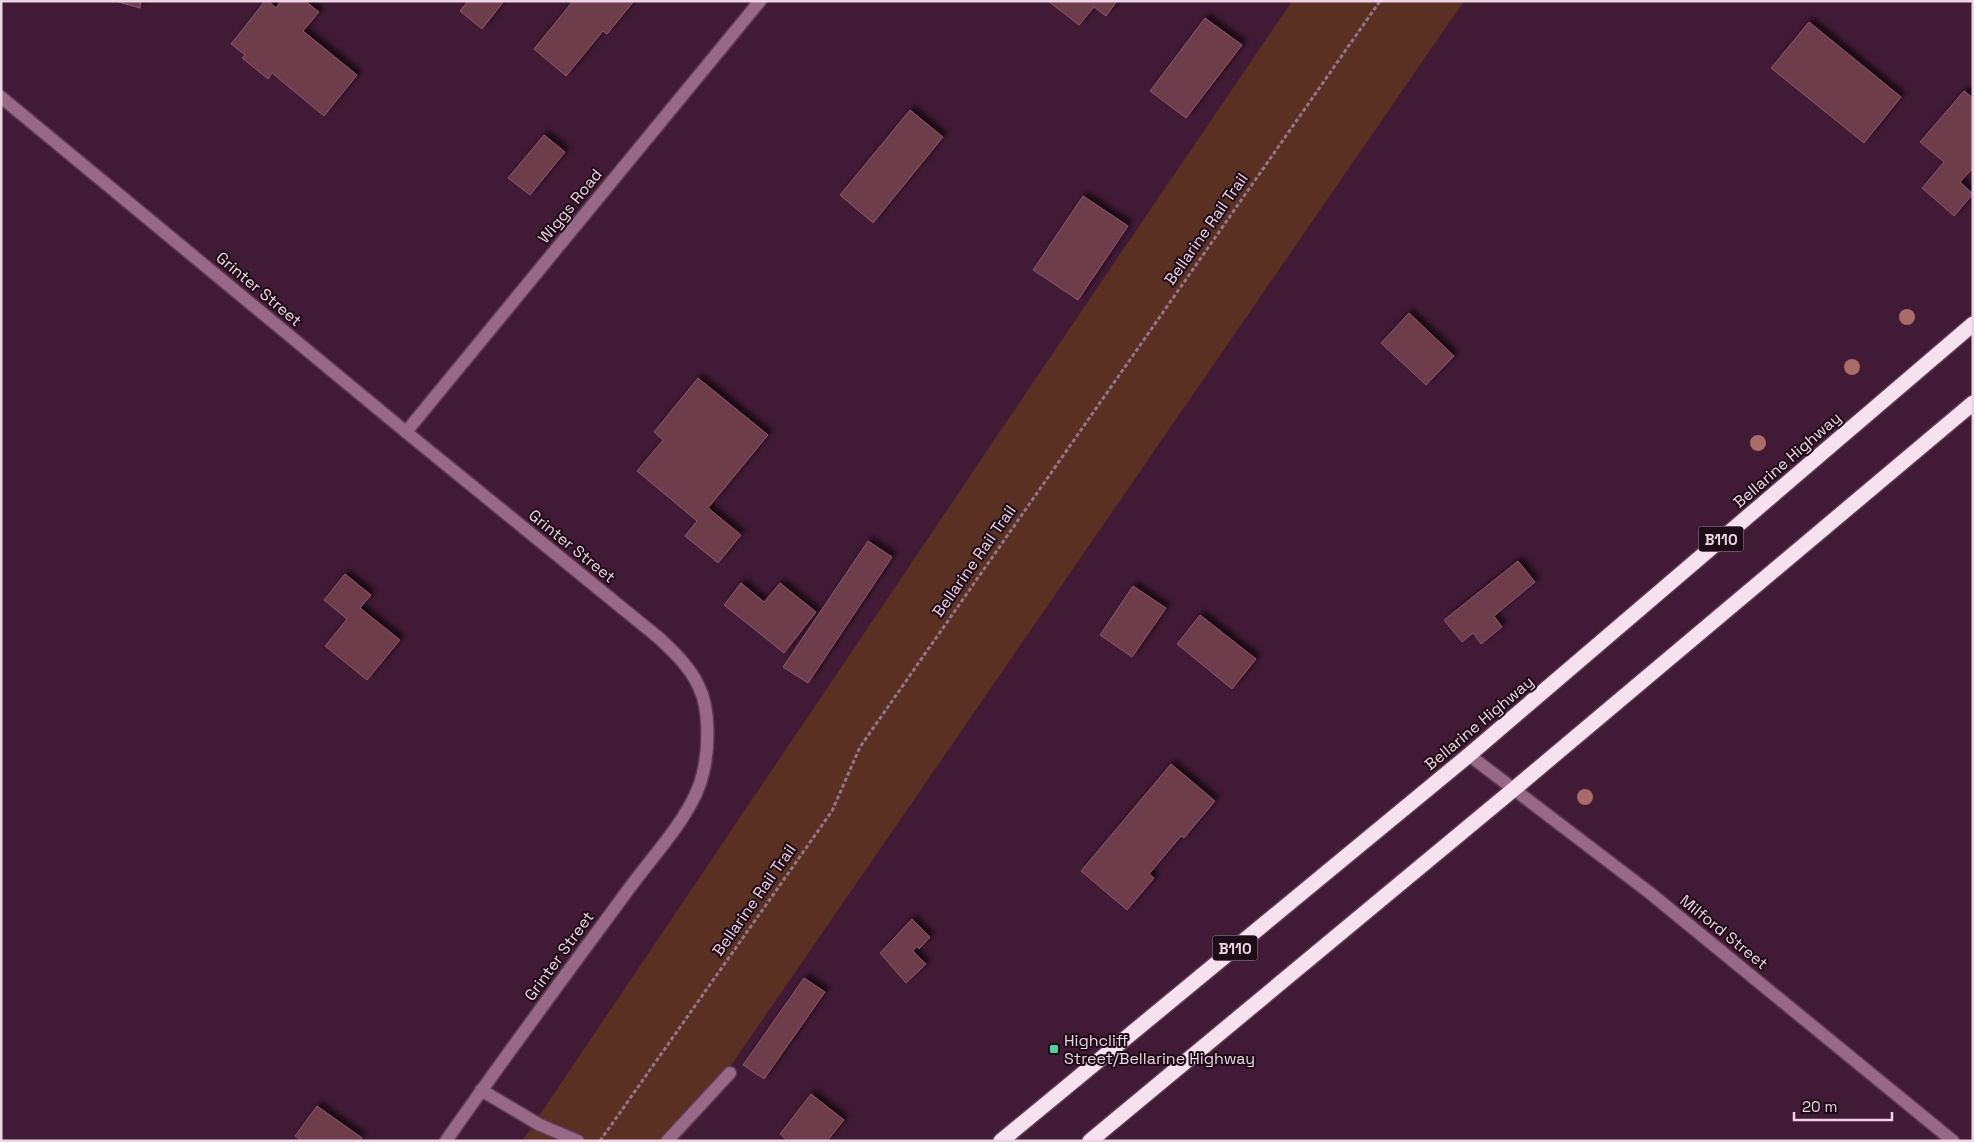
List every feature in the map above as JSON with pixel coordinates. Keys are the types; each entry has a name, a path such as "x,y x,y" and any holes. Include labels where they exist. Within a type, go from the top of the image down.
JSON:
{"highway":[{"name":"Bellarine Highway","path":"1001,1141 1469,755 1973,324"},
{"path":"1090,1141 1514,789 1973,403"}],"street":[{"name":"Wiggs Road","path":"406,432 760,1"},
{"name":"Grinter Street","path":"1,97 406,432 659,638 682,660 700,688 706,712 707,739 703,773 687,812 481,1090 446,1141"},
{"name":"Milford Street","path":"1469,755 1650,893 1953,1141"},
{"path":"667,1141 730,1073"},
{"path":"481,1090 540,1125 578,1141"}],"path":[{"name":"Bellarine Rail Trail","path":"600,1141 832,811 860,747 1380,1"}],"shaded area":[{"path":"1292,1 1464,1 679,1141 522,1141 1034,381"}],"building":[{"path":"115,1 141,1 140,8"},
{"path":"265,1 268,1 276,8 281,1 305,1 319,12 303,31 357,75 324,116 272,73 268,79 242,58 245,55 231,44"},
{"path":"468,1 504,1 482,29 460,11"},
{"path":"573,1 634,1 607,34 603,31 566,76 534,49"},
{"path":"1048,1 1117,1 1106,16 1094,7 1079,25"},
{"path":"1205,18 1242,45 1186,118 1150,91"},
{"path":"1809,22 1901,97 1864,143 1771,68"},
{"path":"1964,91 1973,98 1973,168 1960,182 1973,194 1954,216 1922,188 1944,162 1920,142"},
{"path":"910,110 943,137 873,223 840,195"},
{"path":"544,135 565,152 530,195 508,178"},
{"path":"1083,196 1128,226 1078,300 1033,270"},
{"path":"1409,313 1454,356 1426,385 1381,343"},
{"path":"698,378 768,435 708,508 741,535 718,563 685,536 697,521 637,471 663,440 654,432"},
{"path":"868,541 892,557 808,683 783,667"},
{"path":"1518,561 1535,582 1494,616 1502,627 1481,644 1473,633 1462,642 1444,620"},
{"path":"345,574 371,595 360,608 400,640 367,680 325,646 347,619 324,600"},
{"path":"741,583 764,602 780,583 816,612 784,653 724,605"},
{"path":"1133,586 1166,608 1132,657 1100,635"},
{"path":"1200,615 1256,659 1232,689 1177,644"},
{"path":"1171,764 1215,801 1184,838 1181,836 1149,874 1154,878 1127,910 1081,871"},
{"path":"912,919 930,937 919,949 917,946 913,951 926,964 906,983 880,953"},
{"path":"804,978 825,992 764,1079 743,1065"},
{"path":"811,1094 844,1120 827,1141 788,1141 780,1134"},
{"path":"317,1106 362,1138 360,1141 302,1141 295,1136"}],"place":[{"name":"Highcliff Street/Bellarine Highway","path":"1054,1049"}]}
